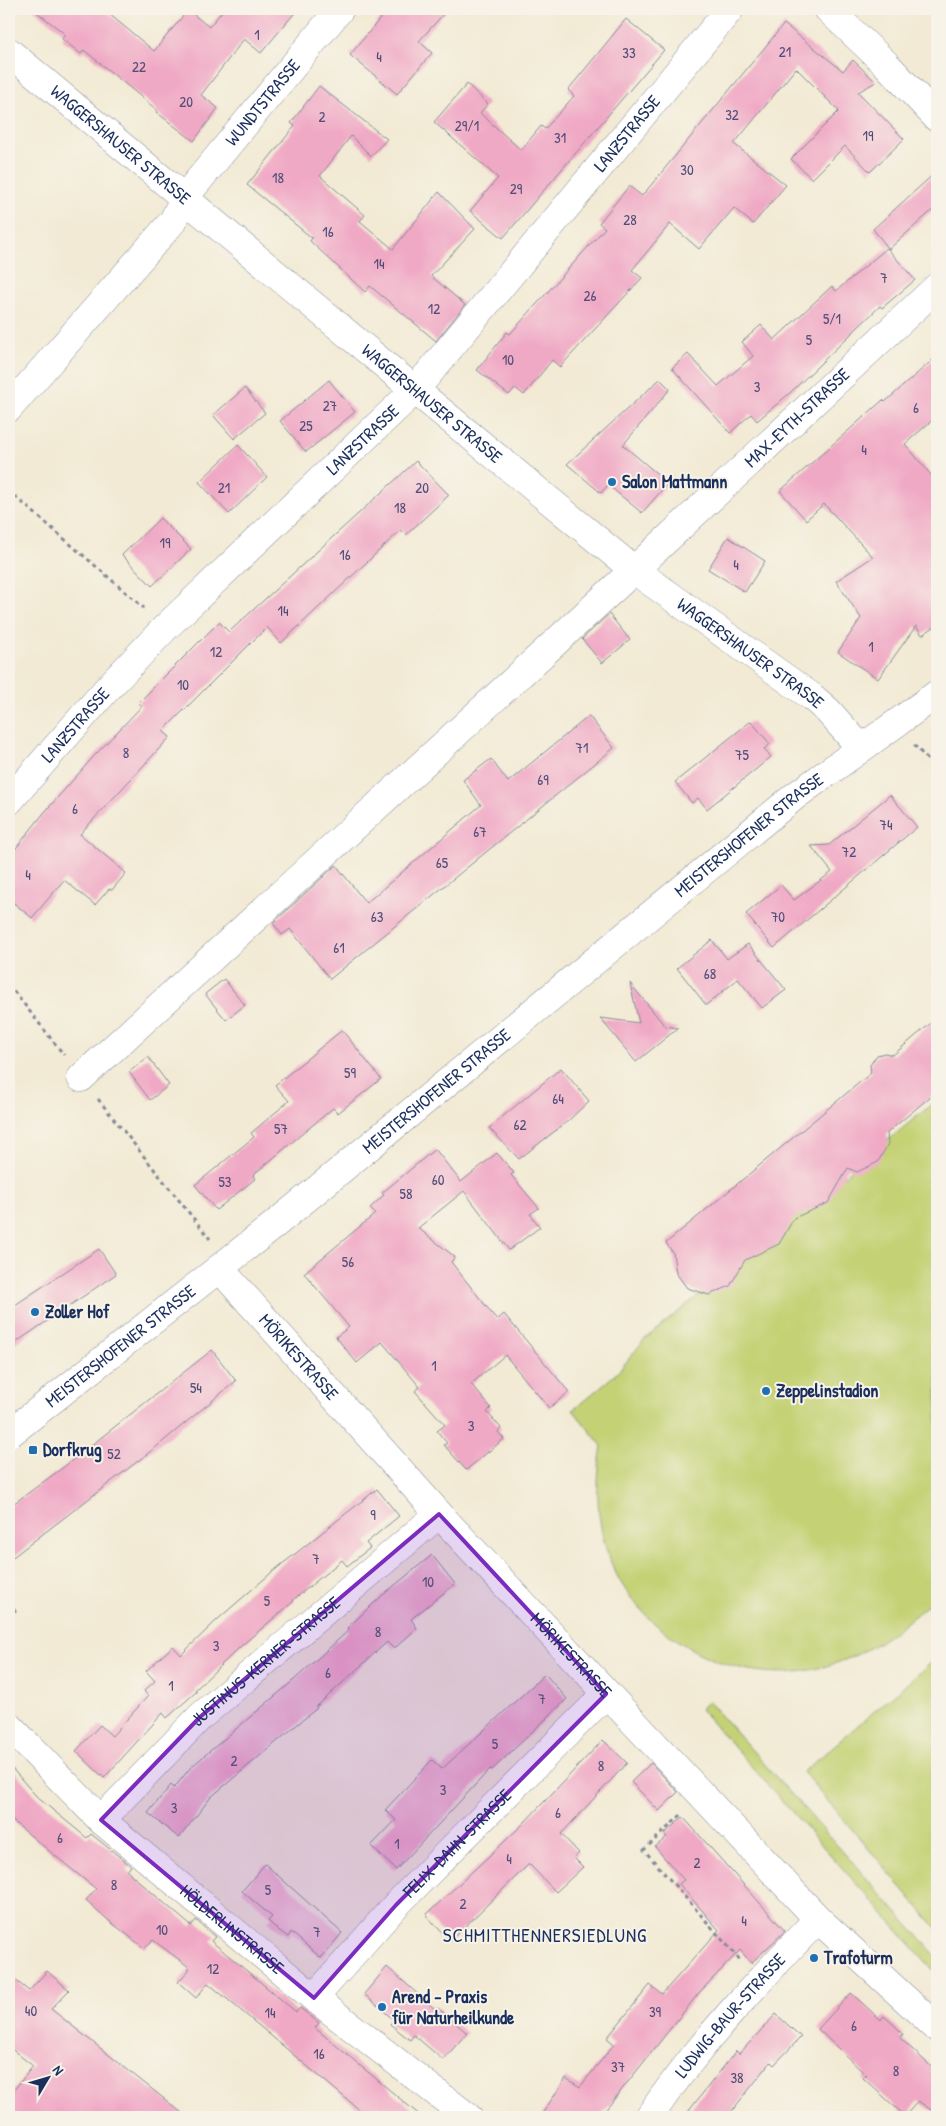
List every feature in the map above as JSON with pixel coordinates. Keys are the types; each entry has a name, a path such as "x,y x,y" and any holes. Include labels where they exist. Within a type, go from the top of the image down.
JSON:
{"street":[{"name":"WUNDTSTRASSE","path":"9,408 172,221 184,198 340,9"},
{"name":"LANZSTRASSE","path":"9,801 107,689 166,627 414,390 730,9"},
{"path":"828,9 886,64 937,118"},
{"name":"WAGGERSHAUSER STRASSE","path":"9,52 414,390 634,570 812,697 828,711 860,747"},
{"name":"MAX-EYTH-STRASSE","path":"81,1078 634,570 937,287"},
{"name":"MEISTERSHOFENER STRASSE","path":"9,1434 217,1257 787,802 860,747 937,694"},
{"name":"MÖRIKESTRASSE","path":"217,1257 439,1514 606,1694 818,1919 937,2028"},
{"name":"JUSTINUS-KERNER-STRASSE","path":"101,1820 200,1717 439,1514"},
{"name":"FELIX-DAHN-STRASSE","path":"314,1998 396,1905 606,1694"},
{"name":"HÖLDERLINSTRASSE","path":"9,1726 101,1820 314,1998 468,2117"},
{"name":"LUDWIG-BAUR-STRASSE","path":"649,2117 675,2079 759,1981 818,1919"}],"path":[{"path":"9,491 166,627"},
{"path":"911,741 937,770"},
{"path":"9,985 217,1257"},
{"path":"9,1601 15,1611 9,1616"},
{"path":"702,1796 644,1850 759,1981"}],"highlighted area":[{"path":"439,1514 606,1694 396,1905 314,1998 101,1820 200,1717"}],"green space":[{"name":"Zeppelinstadion","path":"937,1100 937,1597 883,1640 837,1663 804,1671 774,1673 744,1669 715,1660 672,1637 647,1617 628,1594 614,1568 604,1541 599,1511 598,1479 602,1446 573,1410 618,1372 645,1339"},
{"path":"937,1658 937,1929 803,1772"},
{"path":"708,1701 937,1957 937,1974 700,1709"}],"building":[{"path":"33,9 103,9 154,51 188,10 209,27 224,9 298,9 261,53 244,39 201,95 218,108 194,141 156,112 157,110 84,50 81,54 62,39 65,34"},
{"path":"388,9 448,9 419,41 432,53 397,94 350,55"},
{"path":"626,19 664,50 503,238 470,211 498,178 434,122 467,84 488,104 480,113 521,150 541,126 545,129 574,96 568,90"},
{"path":"784,24 843,71 853,60 876,82 858,92 904,139 870,172 845,146 812,179 791,159 839,111 796,68 734,144 786,185 753,224 734,208 699,249 670,224 632,270 642,278 560,367 552,360 524,395 515,388 509,395 477,370 507,332 510,334 605,228 599,223 629,186 642,196"},
{"path":"319,86 387,139 371,156 351,136 320,176 365,215 360,221 393,249 439,192 475,229 431,276 465,305 436,341 370,286 365,292 310,241 312,238 247,185 295,126 291,123"},
{"path":"937,171 937,206 889,249 873,229"},
{"path":"887,248 915,280 882,308 880,306 791,392 757,421 751,414 730,433 672,368 688,354 718,386 753,356 742,342 761,325 774,340 832,286 836,291"},
{"path":"937,356 937,416 905,444 937,482 937,625 922,635 916,626 878,679 838,652 861,618 836,581 873,557 824,504 806,520 780,491 883,400 885,402"},
{"path":"660,379 670,389 623,445 668,483 642,513 608,485 601,493 567,464"},
{"path":"329,380 355,412 306,452 280,421"},
{"path":"245,388 265,413 234,439 213,415"},
{"path":"238,445 267,477 229,514 199,482"},
{"path":"416,461 449,495 406,535 401,530 281,643 267,627 163,731 170,737 80,834 126,873 112,890 109,889 95,905 64,880 32,918 9,899 9,857 43,814 95,755 142,706 138,703 219,622 229,632"},
{"path":"160,518 191,549 152,586 122,555"},
{"path":"728,537 765,561 745,592 708,569"},
{"path":"609,614 630,640 602,663 582,639"},
{"path":"589,716 614,748 330,979 290,929 282,935 273,923 336,865 366,903 481,805 463,780 491,759 508,782"},
{"path":"751,721 770,744 764,749 771,757 707,809 698,798 692,803 675,782"},
{"path":"890,795 917,827 774,948 746,914 781,885 794,900 832,872 811,846 829,845"},
{"path":"712,940 727,959 748,944 786,990 762,1008 738,979 706,1005 677,968"},
{"path":"224,979 245,1005 226,1020 205,994"},
{"path":"630,983 665,1026 678,1028 636,1062 600,1018 639,1023"},
{"path":"937,1018 937,1091 887,1133 888,1144 878,1162 857,1172 848,1168 828,1203 794,1218 779,1244 745,1260 730,1286 709,1295 687,1288 676,1273 673,1253 666,1243 871,1073 870,1065 877,1055 885,1053 893,1055"},
{"path":"342,1030 381,1079 338,1113 333,1108 253,1175 255,1179 216,1210 195,1185 254,1137 251,1133 289,1101 275,1085"},
{"path":"148,1057 169,1085 150,1100 129,1072"},
{"path":"561,1068 589,1101 568,1121 519,1159 489,1128"},
{"path":"435,1149 461,1182 497,1153 514,1173 511,1175 539,1208 530,1214 540,1227 509,1250 464,1191 418,1228 455,1257 451,1262 497,1320 504,1314 569,1392 549,1408 505,1355 471,1384 491,1408 487,1412 501,1428 498,1432 504,1439 466,1470 444,1445 447,1443 437,1431 445,1425 415,1391 420,1387 382,1342 357,1363 336,1337 349,1327 304,1273 375,1214 370,1208 384,1195 382,1193"},
{"path":"99,1249 116,1274 9,1347 9,1309"},
{"path":"212,1350 236,1381 155,1448 9,1560 9,1507 65,1466"},
{"path":"377,1489 399,1516 366,1543 370,1548 347,1566 342,1560 293,1600 241,1646 195,1690 197,1691 167,1718 163,1713 104,1778 76,1751 100,1725 112,1736 148,1696 144,1691 155,1681 146,1671 173,1646 181,1655 217,1620 271,1573"},
{"path":"432,1555 455,1584 411,1619 417,1628 394,1649 387,1642 317,1708 211,1797 179,1838 148,1813 171,1785 174,1788 191,1767 294,1680 349,1630 347,1628 384,1594"},
{"path":"545,1674 567,1699 492,1770 490,1769 396,1870 371,1846 396,1820 385,1810 432,1760 442,1769"},
{"path":"603,1740 627,1763 561,1834 579,1853 574,1858 583,1867 556,1892 529,1864 450,1941 426,1915 521,1826"},
{"path":"651,1763 678,1792 659,1811 631,1782"},
{"path":"9,1765 37,1797 87,1838 91,1834 131,1866 127,1871 191,1926 196,1920 215,1937 211,1941 296,2012 300,2008 319,2023 315,2028 422,2117 368,2117 208,1983 196,1998 178,1982 189,1970 189,1967 153,1940 144,1948 107,1919 86,1900 96,1889 9,1818"},
{"path":"683,1817 785,1931 751,1963 740,1950 698,1994 600,2117 540,2117 566,2078 580,2087 614,2044 607,2038 650,1985 662,1994 719,1930 679,1884 684,1880 655,1847 667,1837 664,1834"},
{"path":"265,1864 342,1933 321,1958 291,1932 288,1937 277,1929 268,1921 272,1917 242,1891"},
{"path":"387,1967 436,2010 438,2008 467,2033 443,2060 414,2035 410,2040 390,2024 394,2020 364,1994"},
{"path":"47,1971 69,1990 51,2009 187,2117 9,2117 9,2096 33,2066 9,2047 9,1975 29,1991"},
{"path":"851,1993 881,2020 884,2016 894,2025 903,2034 900,2038 937,2072 937,2114 918,2101 905,2116 863,2078 866,2075 818,2029"},
{"path":"776,2014 801,2037 774,2065 771,2062 727,2117 684,2117 736,2051 739,2054"}],"place":[{"name":"Salon Mattmann","path":"612,482"},
{"name":"Zoller Hof","path":"35,1312"},
{"name":"Zeppelinstadion","path":"766,1391"},
{"name":"Dorfkrug","path":"33,1450"},
{"name":"Trafoturm","path":"814,1958"},
{"name":"Arend - Praxis für Naturheilkunde","path":"382,2007"}],"district":[{"name":"SCHMITTHENNERSIEDLUNG","path":"545,1935"}]}
